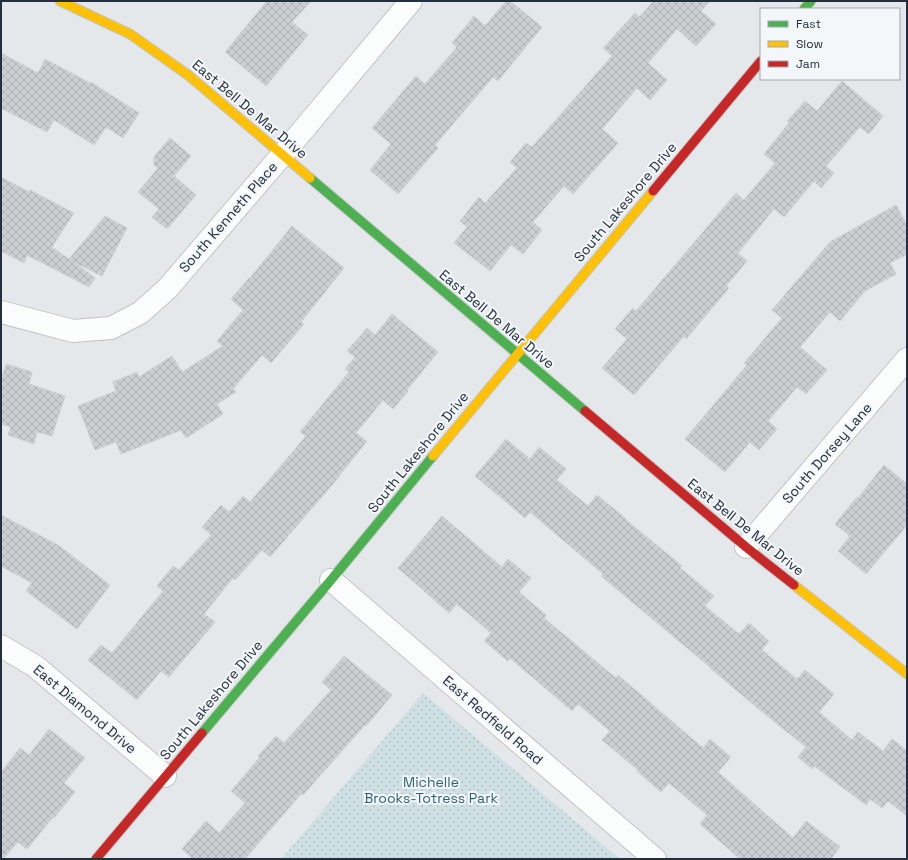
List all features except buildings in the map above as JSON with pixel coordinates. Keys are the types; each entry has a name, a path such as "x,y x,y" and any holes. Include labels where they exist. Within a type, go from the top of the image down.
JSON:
{"street":[{"name":"East Bell De Mar Drive","path":"60,1 130,34 188,75 746,547 907,674"},
{"name":"South Kenneth Place","path":"1,312 73,331 111,328 140,313 167,289 283,154 411,1"},
{"name":"South Lakeshore Drive","path":"96,859 331,580 760,62"},
{"name":"South Dorsey Lane","path":"746,547 907,359"},
{"name":"East Redfield Road","path":"331,580 655,859"},
{"name":"East Diamond Drive","path":"1,646 35,666 165,776"}],"green space":[{"name":"Michelle Brooks-Totress Park","path":"423,693 620,859 281,859"}],"traffic: fast":[{"path":"805,8 811,1"},
{"path":"310,178 585,411"},
{"path":"202,733 433,456"}],"traffic: slow":[{"path":"60,1 130,34 188,75 310,178"},
{"path":"433,456 653,191"},
{"path":"794,585 907,674"}],"traffic: jam":[{"path":"653,191 760,62"},
{"path":"585,411 746,547 794,585"},
{"path":"96,859 202,733"}]}
